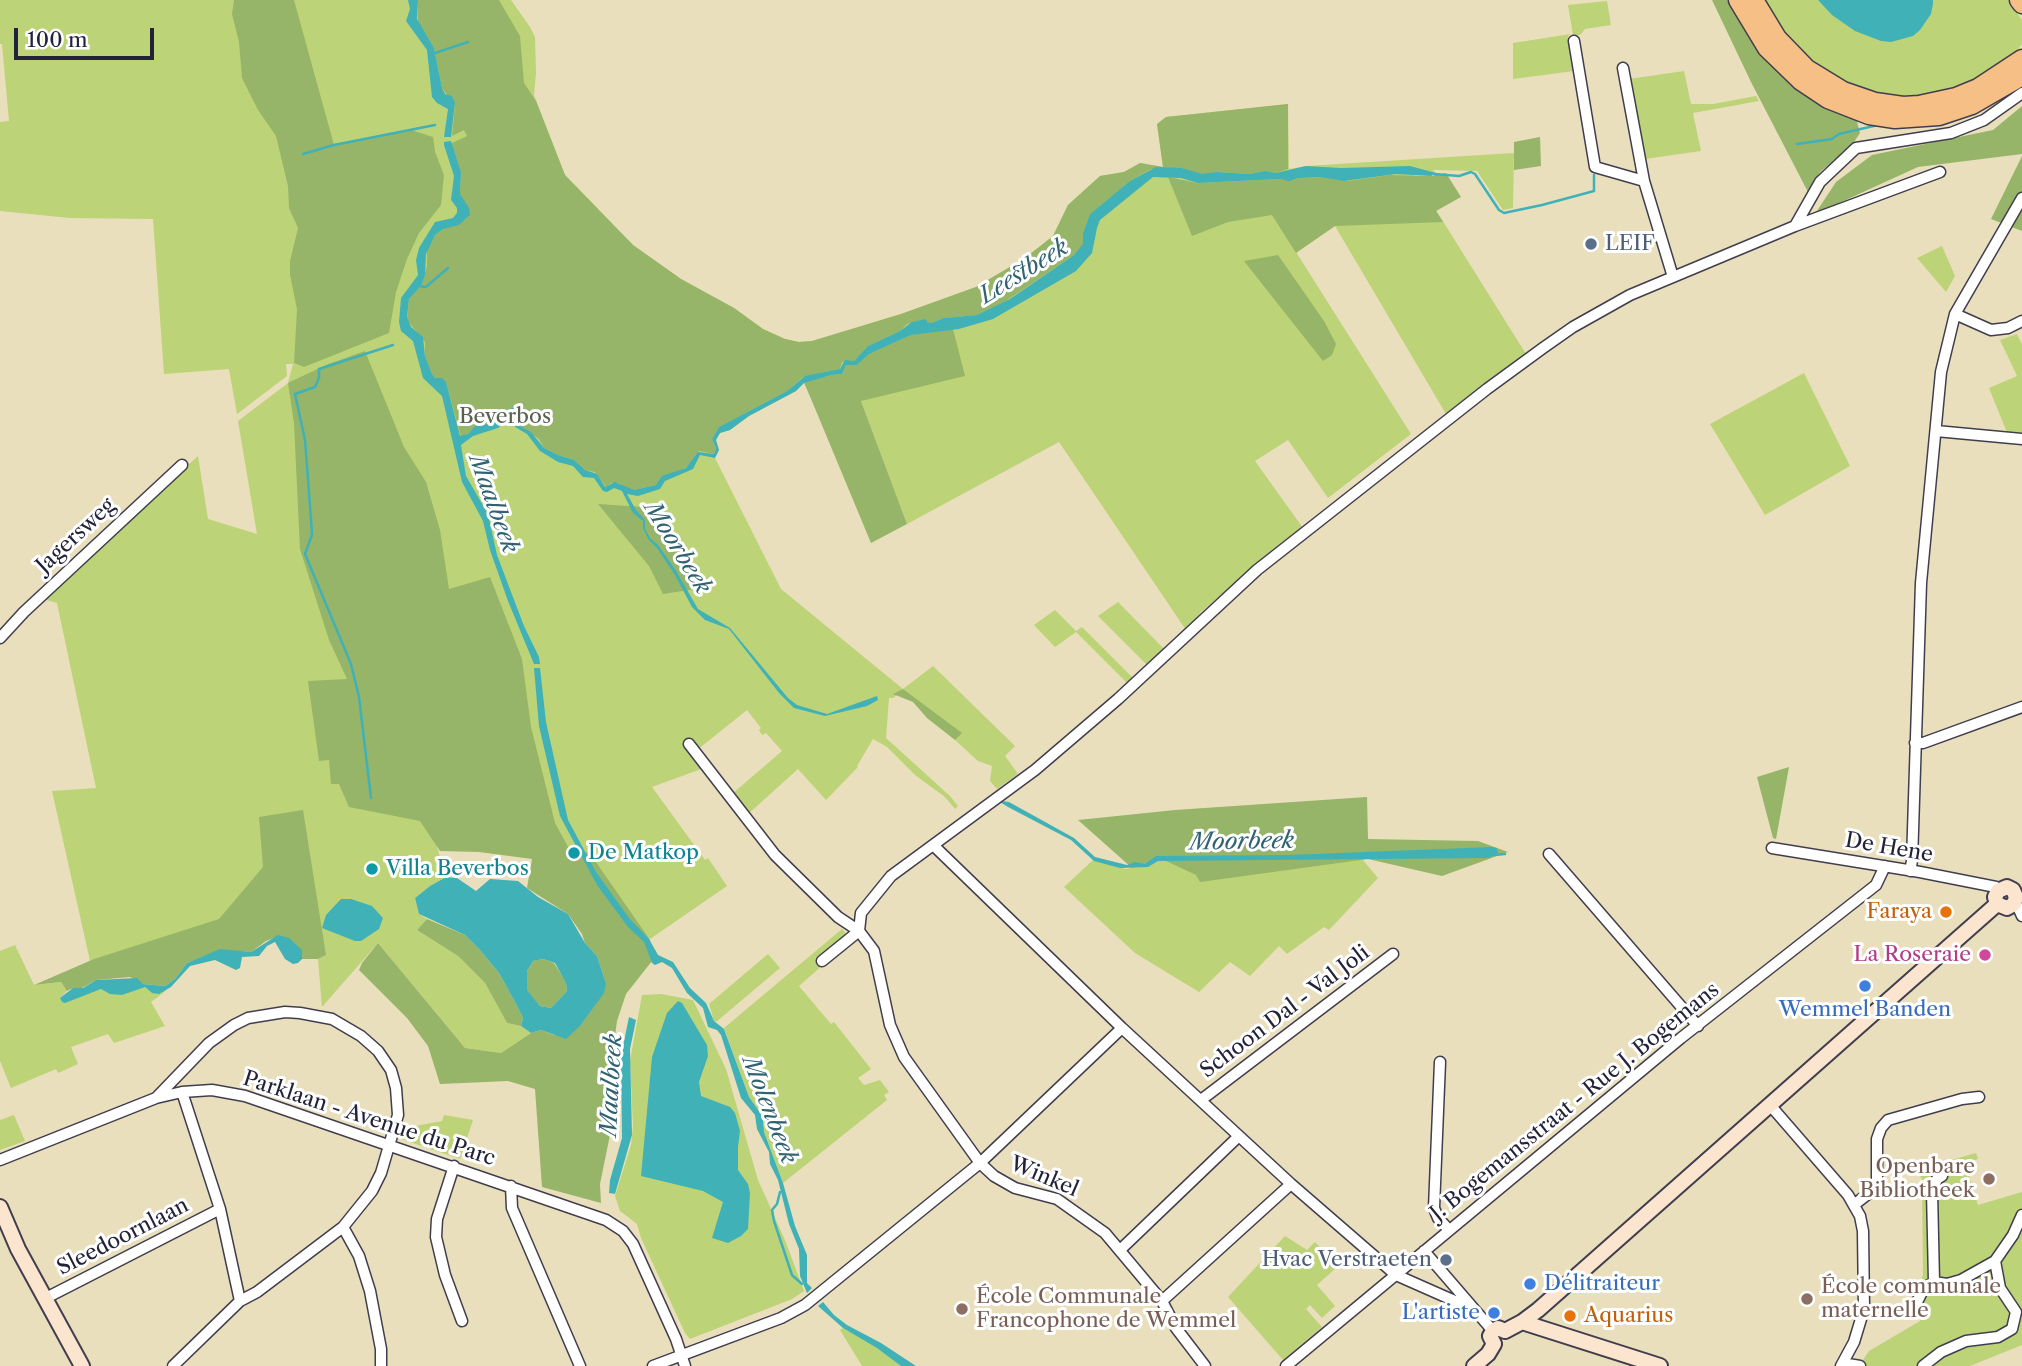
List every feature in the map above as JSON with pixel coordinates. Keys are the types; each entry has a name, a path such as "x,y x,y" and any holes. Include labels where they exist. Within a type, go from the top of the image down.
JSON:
{"highway":[{"path":"1738,0 1767,48 1801,81 1837,103 1869,115 1913,119 1948,114 1987,98 2022,76"},
{"path":"1754,0 1777,38 1807,69 1843,91 1875,102 1903,106 1956,97 1978,88 2022,59"}],"street":[{"path":"1574,41 1595,167 1644,181"},
{"path":"1623,68 1644,181 1673,276"},
{"path":"1795,226 1820,182 1856,148 1951,133 1991,116 2022,93"},
{"path":"822,961 859,931 861,913 872,896 891,876 1035,770 1118,699 1257,570 1487,389 1573,327 1673,276 1795,226 1940,172"},
{"path":"1910,871 1921,583 1941,372 1955,314 2022,198"},
{"path":"1955,314 1991,330 2008,328 2022,321"},
{"path":"1936,431 2022,439"},
{"name":"Jagersweg","path":"0,638 24,611 182,465"},
{"path":"1915,743 1923,743 2022,707"},
{"path":"689,744 775,855 838,917 859,931"},
{"path":"933,845 1122,1028 1290,1184 1396,1275 1473,1309"},
{"name":"De Hene","path":"1772,848 1996,887 1998,897"},
{"path":"1549,854 1698,1026"},
{"name":"J. Bogemansstraat - Rue J. Bogemans","path":"1286,1366 1698,1026 1876,885 1885,866"},
{"path":"1474,1366 1488,1354 1497,1335 1522,1322 1770,1105 1998,897 2007,908 2018,898"},
{"name":"Winkel","path":"859,931 874,951 890,1025 904,1056 980,1163 994,1176 1016,1188 1057,1199 1105,1233 1162,1301 1176,1328 1205,1366"},
{"name":"Schoon Dal - Val Joli","path":"1201,1100 1393,954"},
{"path":"156,1098 209,1043 234,1025 248,1018 285,1012 313,1014 332,1019 361,1036 378,1051 391,1070 396,1088 398,1115 382,1173 372,1191 343,1227 267,1285 240,1301 173,1366"},
{"path":"653,1366 684,1361 806,1306 980,1163 1122,1028"},
{"path":"1440,1062 1434,1208 1438,1218 1449,1230"},
{"name":"Parklaan - Avenue du Parc","path":"0,1160 156,1098 182,1091 212,1090 245,1096 606,1220 623,1231 633,1244 684,1361"},
{"path":"182,1091 220,1209 240,1301"},
{"path":"1855,1204 1873,1189 1877,1182 1877,1139 1888,1120 1962,1099 1979,1097"},
{"path":"1770,1105 1855,1204 1863,1231 1864,1309 1844,1365 1860,1366"},
{"path":"1120,1250 1238,1136"},
{"path":"454,1166 437,1219 436,1237 445,1275 462,1321"},
{"path":"1934,1282 1932,1191 1937,1179 1942,1176"},
{"path":"1162,1301 1290,1184"},
{"path":"511,1186 512,1208 580,1366"},
{"path":"0,1207 18,1249 82,1366"},
{"name":"Sleedoornlaan","path":"44,1299 220,1209"},
{"path":"1917,1302 1924,1288 1934,1282 1947,1284 1961,1280 1995,1261 2011,1239 2022,1215"},
{"path":"343,1227 359,1256 370,1291 381,1349 381,1366"},
{"path":"1424,1251 1497,1335"},
{"path":"1923,1366 1941,1352 1966,1341 1998,1337 2012,1329 2016,1312 2000,1288 1995,1261"},
{"path":"1522,1322 1660,1366"}],"green space":[{"name":"Beverbos","path":"0,0 511,0 535,37 534,95 565,175 633,245 681,279 734,308 763,329 799,342 812,341 901,314 976,287 1025,258 1053,236 1068,205 1100,176 1124,172 1140,163 1163,167 1157,124 1166,117 1288,104 1289,169 1514,153 1513,208 1503,210 1477,171 1433,170 1436,173 1414,175 1526,354 1446,414 1335,226 1296,252 1411,434 1328,498 1288,440 1255,461 1303,528 1201,612 1186,630 1059,442 907,524 861,401 817,412 804,383 796,391 749,416 730,430 720,433 716,440 719,450 715,458 781,589 903,689 933,666 1015,746 1005,756 1018,774 997,789 990,781 992,766 978,761 955,740 961,733 903,690 889,698 886,738 950,796 958,806 955,809 945,797 915,775 887,747 873,739 858,767 826,800 798,769 747,815 732,794 782,751 766,733 762,735 759,730 761,728 747,710 697,750 704,768 652,787 727,886 650,939 599,902 567,845 437,847 446,877 415,898 419,914 427,919 417,930 458,956 485,983 507,1023 521,1026 531,1033 501,1053 465,1048 378,943 322,1007 318,959 326,955 293,890 244,912 90,961 52,791 96,788 57,603 43,599 198,456 208,519 257,534 238,421 288,383 293,364 286,364 287,376 237,414 229,369 164,374 153,219 70,218 0,211 0,122 9,121 0,44"},
{"path":"234,0 294,0 334,145 411,130 433,137 435,152 444,175 441,205 419,233 407,259 396,292 389,333 304,367 294,363 297,309 290,275 290,261 298,228 289,208 288,186 276,136 258,110 242,78 239,42 232,14"},
{"path":"418,0 499,0 520,36 524,83 536,101 565,175 633,245 681,279 734,308 763,329 799,342 812,341 901,314 976,287 1025,258 1053,236 1068,205 1100,176 1124,172 1140,163 1163,167 1157,124 1166,117 1288,104 1288,169 1276,173 1217,172 1202,175 1182,168 1151,169 1130,181 1090,214 1083,233 1084,244 1074,255 1000,305 977,315 907,324 900,331 868,346 854,361 842,362 840,369 803,377 787,391 719,427 712,439 716,448 714,454 699,451 688,466 656,485 634,490 619,483 611,483 606,487 595,472 585,470 574,460 544,448 539,439 520,426 525,415 516,407 484,425 475,426 461,437 446,382 432,374 425,356 425,342 407,320 409,299 421,286 427,266 427,250 435,235 443,228 458,225 468,217 460,194 461,172 452,145 467,136 464,130 452,136 455,105 442,88 434,48 418,22"},
{"path":"1712,0 1732,0 1794,83 1815,101 1856,118 1860,133 1852,145 1820,172 1808,192 1751,82"},
{"path":"1762,0 2008,0 2022,20 2022,44 2014,54 1980,78 1943,95 1898,99 1848,86 1817,67 1774,23"},
{"path":"1607,1 1611,25 1585,29 1580,35 1573,35 1568,5"},
{"path":"1571,34 1568,36 1574,71 1513,79 1513,43"},
{"path":"1684,71 1691,104 1713,104 1756,96 1759,101 1693,113 1701,151 1645,159 1629,79"},
{"path":"2022,106 2022,154 1918,167 1815,214 1836,182 1872,155 1993,130"},
{"path":"1540,137 1541,166 1514,170 1514,142"},
{"path":"2022,156 2022,231 1991,219"},
{"path":"1446,173 1461,197 1436,211 1443,222 1335,226 1296,253 1272,215 1228,222 1192,236 1168,177 1198,183 1320,177 1348,181 1390,175 1431,176"},
{"path":"1942,246 1955,276 1946,292 1917,258"},
{"path":"1278,255 1324,321 1336,344 1332,355 1323,361 1244,261"},
{"path":"953,329 965,376 861,401 907,524 871,543 804,382 842,374 846,365 857,365 869,354 911,335"},
{"path":"2017,334 2022,344 2022,433 2008,435 1989,388 2017,376 2000,340"},
{"path":"365,351 404,447 426,482 440,530 449,589 490,577 522,659 531,727 555,823 572,854 589,852 650,940 652,961 626,994 617,1021 613,1051 612,1125 600,1184 601,1203 542,1187 535,1089 508,1081 440,1084 428,1046 407,1018 359,970 378,943 465,1048 501,1053 531,1033 541,1030 554,1035 581,1025 606,983 597,956 585,943 568,914 527,888 532,859 479,852 440,851 420,821 349,807 339,784 331,784 329,760 319,761 308,681 347,679 329,640 300,549 294,423 288,383"},
{"path":"1804,373 1850,466 1765,515 1710,424"},
{"path":"598,504 643,507 708,587 663,594 649,566"},
{"path":"1118,602 1165,650 1148,666 1098,616"},
{"path":"1055,610 1076,631 1082,627 1134,679 1128,684 1076,632 1055,647 1034,625"},
{"path":"903,689 962,733 955,740 927,718 913,702 893,694"},
{"path":"1789,767 1776,839 1773,838 1757,777"},
{"path":"1367,797 1368,839 1478,841 1508,852 1442,876 1368,859 1200,882 1196,875 1162,859 1132,868 1078,820 1175,810"},
{"path":"303,810 326,955 318,959 302,959 302,951 294,943 274,938 251,952 220,950 187,963 175,979 165,986 143,984 130,977 96,980 82,988 67,991 61,982 34,985 94,959 219,919 263,867 259,817"},
{"path":"1362,859 1378,878 1329,930 1324,927 1287,954 1279,946 1250,976 1230,962 1199,992 1135,953 1064,887 1093,860 1126,869 1157,861"},
{"path":"427,919 465,935 480,950 499,973 516,1004 523,1018 521,1026 507,1023 485,983 458,956 417,930"},
{"path":"842,929 848,936 824,964 799,986 831,1024 834,1022 871,1069 858,1078 864,1085 880,1080 889,1092 884,1095 887,1100 783,1183 764,1132 764,1120 749,1097 724,1028"},
{"path":"15,945 34,985 61,982 67,991 60,998 62,1002 101,989 145,987 152,993 167,990 151,1002 165,1026 114,1043 108,1034 71,1047 78,1064 58,1073 56,1069 11,1088 0,1061 0,951"},
{"path":"768,954 780,968 714,1021 709,1004"},
{"path":"543,959 554,963 566,982 567,991 551,1008 540,1006 527,991 527,971 533,961"},
{"path":"661,994 693,1000 726,1069 758,1180 804,1291 792,1299 690,1339 641,1238 637,1224 620,1211 615,1196 631,1145 633,1126 630,1061 642,995"},
{"path":"14,1115 25,1141 0,1150 0,1120"},
{"path":"444,1115 473,1120 460,1159 398,1138 400,1129 442,1121"},
{"path":"1976,1153 1978,1159 1965,1163 1978,1205 2022,1192 2022,1345 1970,1366 1859,1366 1869,1351 1920,1321 1916,1296 1923,1275 1922,1179 1916,1170"},
{"path":"1285,1236 1307,1250 1315,1242 1337,1267 1317,1285 1335,1306 1322,1318 1310,1305 1306,1309 1322,1327 1283,1360 1228,1297"},
{"path":"843,1328 877,1347 901,1366 862,1366 840,1330"}],"water":[{"path":"408,0 418,0 417,19 434,48 442,88 445,94 452,96 455,103 451,137 444,137 448,109 432,97 427,50 406,21 410,9"},
{"path":"1818,0 1933,0 1933,4 1931,14 1920,30 1913,36 1891,42 1855,31 1832,15"},
{"path":"451,141 461,172 460,194 469,208 470,215 459,225 443,229 435,235 426,254 425,275 421,286 409,299 407,317 411,327 423,337 425,356 432,374 446,382 460,436 516,407 525,415 520,426 531,432 544,448 574,460 585,470 597,474 605,487 615,482 634,490 656,485 662,476 686,468 698,452 714,454 716,448 712,439 719,427 787,391 805,376 840,369 845,360 854,361 868,346 900,331 912,322 926,319 931,323 944,318 977,315 1010,299 1074,255 1083,244 1083,233 1090,214 1130,181 1156,167 1182,168 1202,174 1250,174 1265,171 1276,173 1306,166 1410,166 1436,173 1431,176 1396,174 1344,181 1320,177 1198,183 1181,178 1153,177 1100,220 1092,253 1076,271 993,319 959,329 911,335 869,354 857,365 846,365 842,374 804,383 796,391 749,416 730,430 720,433 716,440 719,450 715,458 700,455 693,469 665,481 660,489 638,496 627,494 645,520 645,529 650,538 675,569 698,609 730,628 788,698 797,705 827,714 877,696 878,700 867,706 825,716 794,708 729,629 705,620 692,607 675,575 649,540 643,528 643,521 633,513 622,491 614,488 603,491 594,478 583,477 573,466 558,462 540,451 527,434 515,427 519,416 516,413 498,428 473,436 461,445 466,476 488,514 497,555 539,657 540,664 534,664 508,601 483,521 462,482 442,396 423,378 413,341 401,331 399,322 401,298 418,275 416,260 419,248 435,222 453,218 457,213 451,200 454,176 444,145 444,142"},
{"path":"534,668 540,668 546,722 568,820 596,872 629,918 649,939 658,955 673,962 690,988 706,1003 714,1021 724,1029 749,1097 763,1117 764,1132 807,1255 807,1283 812,1288 807,1293 800,1276 799,1249 789,1224 778,1180 770,1164 769,1152 757,1129 755,1115 741,1098 721,1035 717,1030 708,1027 703,1008 687,993 672,968 662,962 655,965 652,963 644,942 628,927 597,885 560,816 539,726"},
{"path":"1000,802 1009,802 1074,838 1095,857 1127,865 1135,862 1145,864 1156,856 1289,855 1492,847 1497,848 1498,854 1488,858 1158,861 1148,867 1120,868 1094,861 1071,840 1008,807"},
{"path":"446,877 457,878 476,891 490,879 518,881 538,897 568,914 585,943 597,956 606,983 604,993 581,1025 566,1039 541,1030 531,1033 521,1026 523,1018 516,1004 499,973 480,950 465,935 419,914 415,898","holes":["543,959 555,963 566,983 567,991 551,1008 540,1006 527,990 527,971 533,961"]},
{"path":"341,899 351,899 372,906 383,918 379,929 361,941 355,941 322,928 326,915"},
{"path":"278,935 289,938 302,950 302,959 298,963 293,964 285,959 275,942 267,946 259,956 242,957 240,968 236,970 215,960 190,966 171,987 159,994 152,993 145,987 122,995 110,994 101,989 65,1003 60,998 73,988 83,988 96,980 137,978 143,984 165,986 175,979 187,963 220,949 251,952"},
{"path":"678,1001 682,1003 707,1045 708,1056 699,1082 701,1096 730,1107 735,1113 740,1131 738,1170 748,1184 750,1193 748,1229 728,1243 712,1238 723,1202 703,1191 641,1176 652,1057 667,1013"},
{"path":"629,1017 636,1020 630,1049 632,1135 615,1194 609,1193 610,1180 622,1138 621,1056"},
{"path":"823,1302 847,1325 916,1366 901,1366 843,1328 818,1306"}],"waterway":[{"path":"435,53 468,42"},
{"path":"303,154 334,145 435,125"},
{"name":"Leestbeek","path":"1797,144 1832,139 1839,134 1878,125"},
{"name":"Leestbeek","path":"1434,174 1475,174 1499,210 1504,213 1594,191 1594,175"},
{"name":"Leestbeek","path":"1283,178 1289,180 1296,177"},
{"path":"419,286 426,287 448,268"},
{"path":"371,798 359,697 351,664 305,554 312,535 305,440 295,394 315,387 319,369 393,345"},
{"name":"Moorbeek","path":"1494,855 1505,854"},
{"name":"Molenbeek","path":"780,1192 777,1204 772,1210 774,1221 792,1275 802,1284"}],"place":[{"name":"LEIF","path":"1591,244"},
{"name":"De Matkop","path":"574,853"},
{"name":"Villa Beverbos","path":"372,869"},
{"name":"Faraya","path":"1946,912"},
{"name":"La Roseraie","path":"1985,955"},
{"name":"Wemmel Banden","path":"1865,986"},
{"name":"Openbare Bibliotheek","path":"1989,1179"},
{"name":"Hvac Verstraeten","path":"1446,1260"},
{"name":"Délitraiteur","path":"1530,1284"},
{"name":"École communale maternelle","path":"1807,1299"},
{"name":"École Communale Francophone de Wemmel","path":"962,1309"},
{"name":"L'artiste","path":"1494,1313"},
{"name":"Aquarius","path":"1570,1316"}],"water label":[{"name":"Maalbeek","path":"493,504"},
{"name":"Maalbeek","path":"612,1085"}]}
